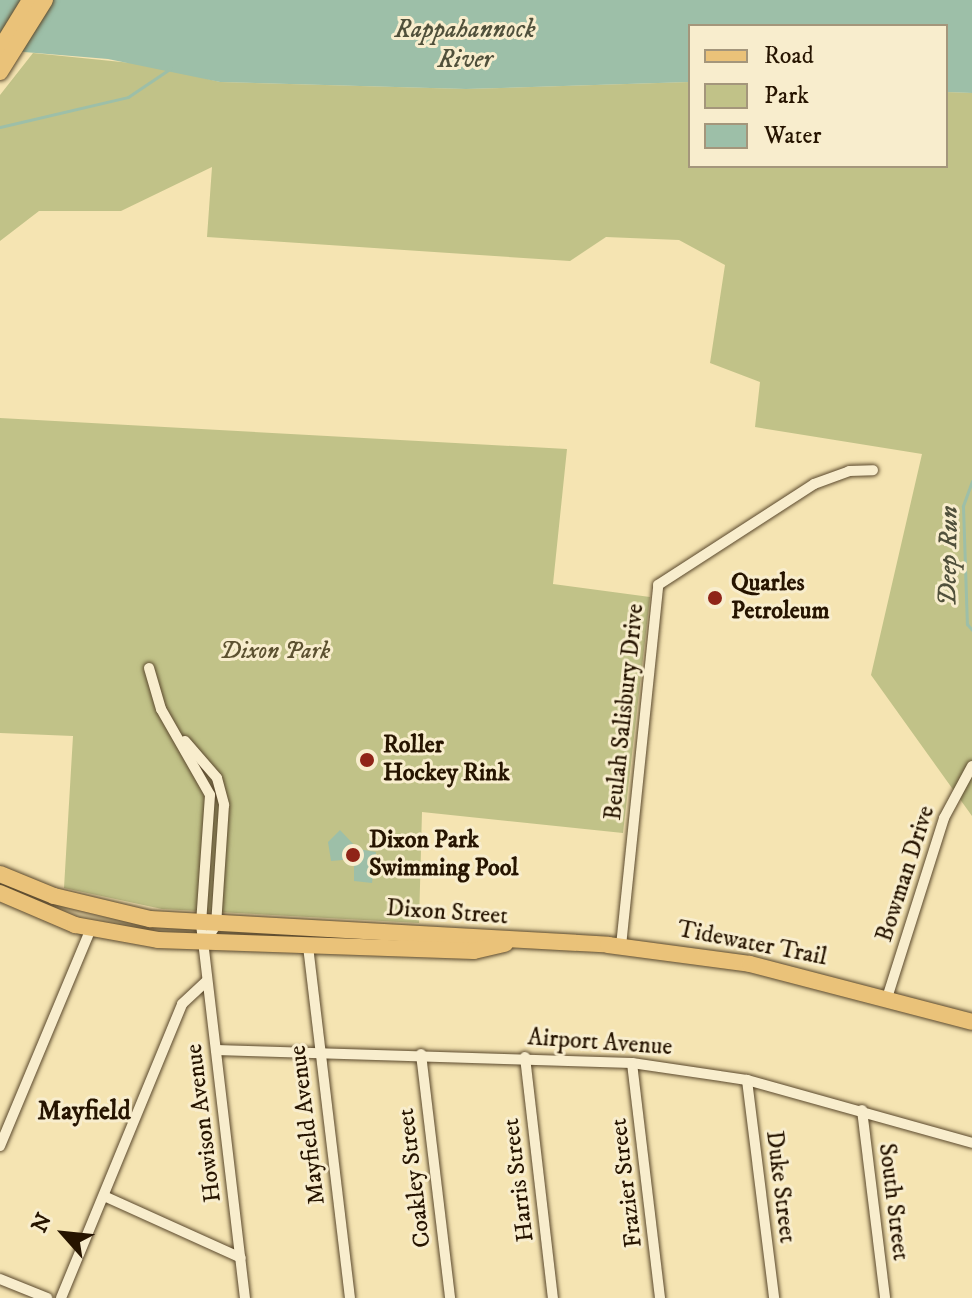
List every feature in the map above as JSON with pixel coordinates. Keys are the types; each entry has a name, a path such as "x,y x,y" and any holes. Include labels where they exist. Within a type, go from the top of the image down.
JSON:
{"main road":[{"path":"0,49 30,0"},
{"path":"0,72 45,0"},
{"name":"Dixon Street","path":"0,874 101,909 208,924 518,942"},
{"name":"Dixon Street","path":"0,893 91,928 205,942 474,951 518,942"},
{"name":"Tidewater Trail","path":"518,942 621,946 750,964 972,1022"}],"street":[{"name":"Beulah Salisbury Drive","path":"621,946 658,585 814,484 873,470"},
{"path":"149,668 161,709 222,792 205,942"},
{"name":"Bowman Drive","path":"887,998 944,818 972,766"},
{"path":"0,1146 91,928"},
{"name":"Howison Avenue","path":"205,942 206,982 245,1298"},
{"name":"Mayfield Avenue","path":"308,946 350,1298"},
{"path":"61,1298 182,1004 206,982"},
{"name":"Airport Avenue","path":"216,1050 525,1057 632,1063 747,1080 972,1143"},
{"name":"Coakley Street","path":"421,1054 450,1298"},
{"name":"Harris Street","path":"525,1057 553,1298"},
{"name":"Frazier Street","path":"632,1063 660,1298"},
{"name":"Duke Street","path":"747,1080 774,1298"},
{"name":"South Street","path":"862,1110 885,1298"},
{"path":"104,1196 241,1258"},
{"path":"0,1279 47,1298"}],"green space":[{"path":"33,53 151,65 220,82 466,89 688,82 688,168 948,168 948,92 972,93 972,816 871,675 922,454 755,427 760,382 710,363 725,265 679,240 606,237 570,261 207,237 212,167 121,211 39,211 0,241 0,95"},
{"name":"Dixon Park","path":"0,418 567,449 553,584 650,597 623,833 422,812 419,923 162,909 64,888 73,736 0,733"}],"water":[{"name":"Rappahannock River","path":"0,0 972,0 972,93 948,92 948,24 688,24 688,82 466,89 220,82 108,59 0,50"},
{"name":"Dixon Park Swimming Pool","path":"340,830 358,849 376,852 372,883 354,881 354,859 331,861 328,842"}],"waterway":[{"path":"0,127 128,97 171,68"},
{"name":"Deep Run","path":"972,481 963,506 967,624 972,630"}],"place":[{"name":"Quarles Petroleum","path":"715,598"},
{"name":"Roller Hockey Rink","path":"367,760"},
{"name":"Dixon Park Swimming Pool","path":"353,855"}],"district":[{"name":"Mayfield","path":"84,1112"}]}
